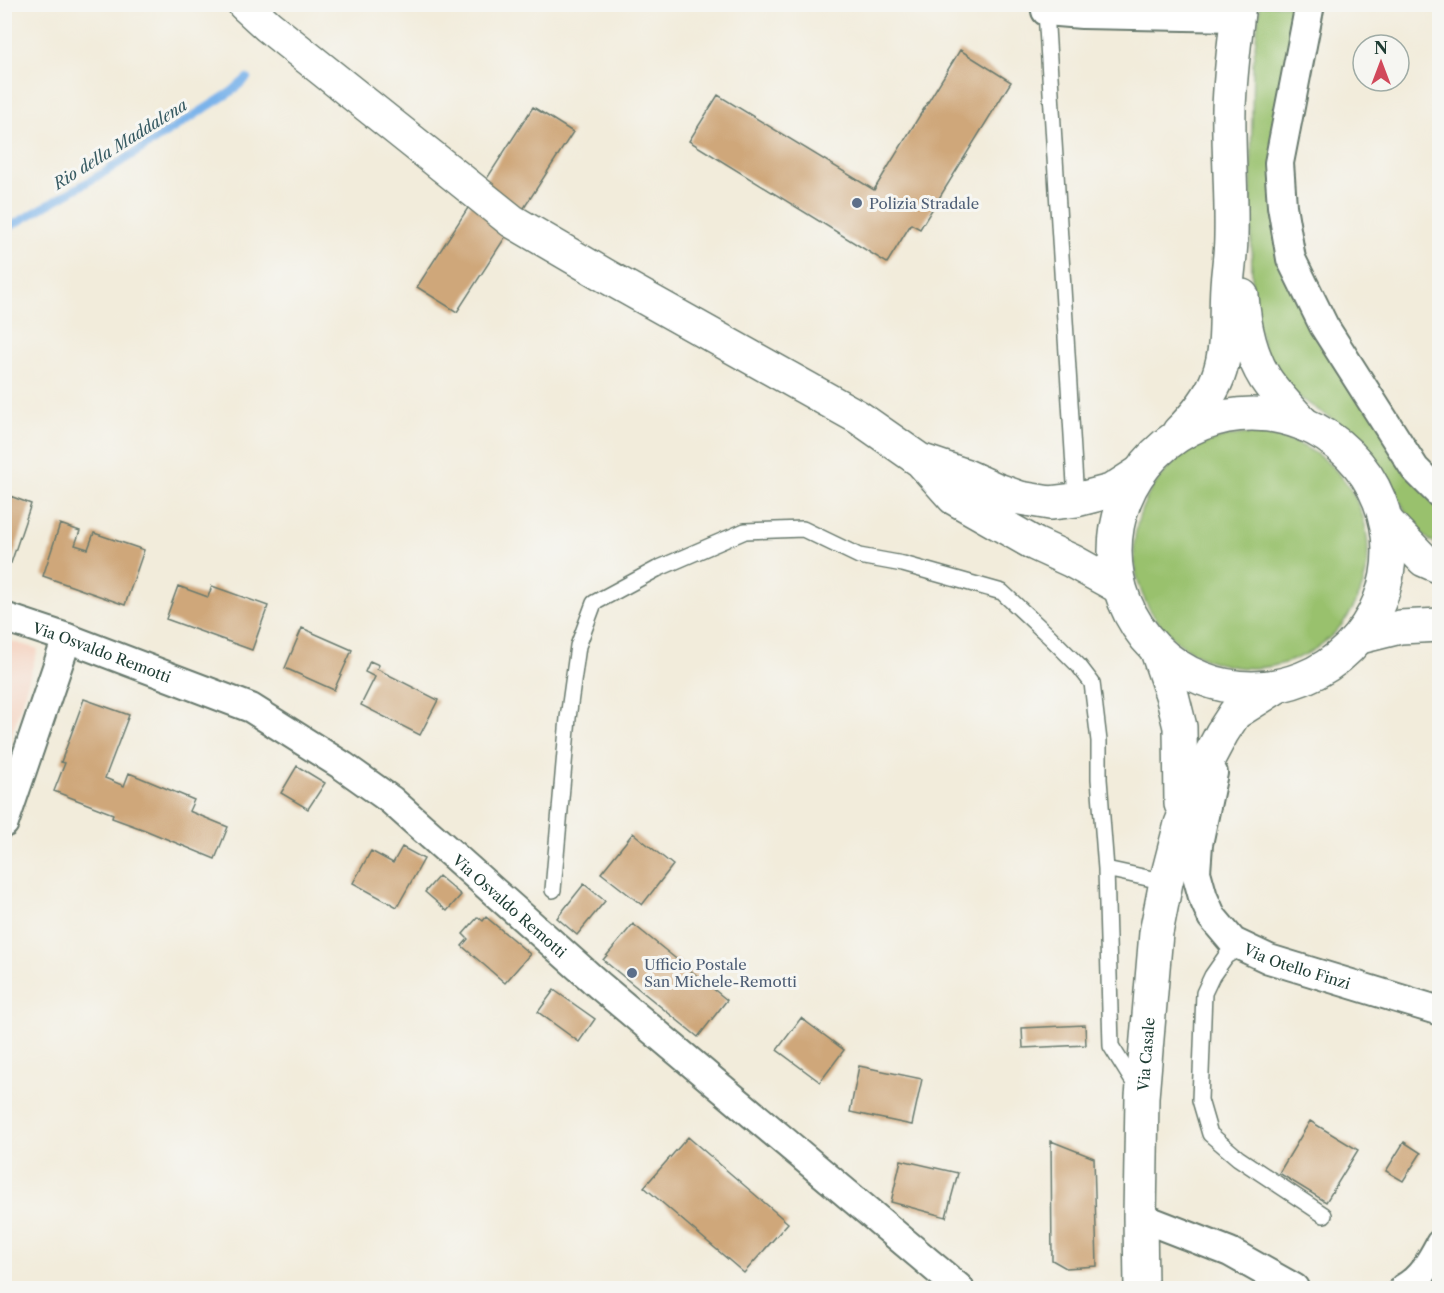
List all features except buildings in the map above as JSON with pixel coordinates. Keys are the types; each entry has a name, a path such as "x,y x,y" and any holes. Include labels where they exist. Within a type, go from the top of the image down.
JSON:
{"main road":[{"path":"216,4 266,15"},
{"path":"244,4 266,15 512,221 858,417 921,461 954,498 1119,588"},
{"path":"1168,443 1189,430 1211,421 1249,415 1287,419 1305,425 1318,431 1345,450 1366,475 1382,505 1389,537 1387,580 1370,622 1347,650 1315,673 1278,686 1234,688 1193,675 1157,651 1141,632 1128,611 1119,588 1115,558 1116,528 1125,499 1139,473 1156,453 1194,417 1206,400 1218,376 1223,357 1231,238 1229,107 1238,11"},
{"path":"1231,238 1248,335 1255,356 1264,376 1280,398 1305,425"},
{"path":"921,461 964,475 1020,498 1050,503 1076,500 1111,491 1139,473"},
{"path":"1386,521 1424,560 1440,567"},
{"path":"1360,637 1400,627 1440,624"},
{"name":"Via Casale","path":"1157,651 1180,727 1181,824"},
{"name":"Via Casale","path":"1141,1288 1142,1096 1156,933 1166,882 1181,824 1205,765 1222,733 1235,713 1278,686"}],"street":[{"path":"1310,4 1280,163 1282,206 1291,259 1324,326 1415,469 1440,494"},
{"path":"1046,8 1082,14 1238,11"},
{"name":"Via Osvaldo Remotti","path":"4,617 251,708 343,766 391,800 599,985 959,1288"},
{"path":"4,823 67,639"},
{"name":"Via Otello Finzi","path":"1222,733 1199,835 1196,872 1212,917 1233,942 1269,959 1440,1011"},
{"path":"1140,1217 1230,1252 1294,1288"},
{"path":"1404,1288 1410,1285 1429,1264 1440,1244"}],"lane":[{"path":"1046,8 1076,500"},
{"path":"554,890 568,718 578,646 594,603 657,569 745,531 756,530 803,529 860,556 903,564 1002,592 1079,666 1092,683 1099,741 1099,779 1106,869 1111,1046 1142,1096"},
{"path":"1106,869 1166,882"},
{"path":"1241,947 1226,956 1212,976 1204,993 1200,1100 1210,1134 1238,1158 1324,1215"}],"shaded area":[{"path":"4,639 38,649 5,757 4,757"}],"green space":[{"path":"1260,5 1298,5 1274,218 1439,504 1439,546 1414,527 1383,470 1367,447 1347,429 1294,394 1267,360 1252,305 1253,64"},
{"path":"1251,434 1274,436 1296,443 1316,454 1334,468 1348,486 1359,506 1366,528 1368,551 1366,574 1359,596 1348,616 1334,634 1316,648 1296,659 1274,666 1251,668 1228,666 1206,659 1186,648 1168,634 1154,616 1143,596 1136,574 1134,551 1136,528 1143,506 1154,486 1168,468 1186,454 1206,443 1228,436"}],"waterway":[{"name":"Rio della Maddalena","path":"4,230 105,172 231,92 247,78"}],"place":[{"name":"Polizia Stradale","path":"857,203"},
{"name":"Ufficio Postale San Michele-Remotti","path":"632,973"}]}
